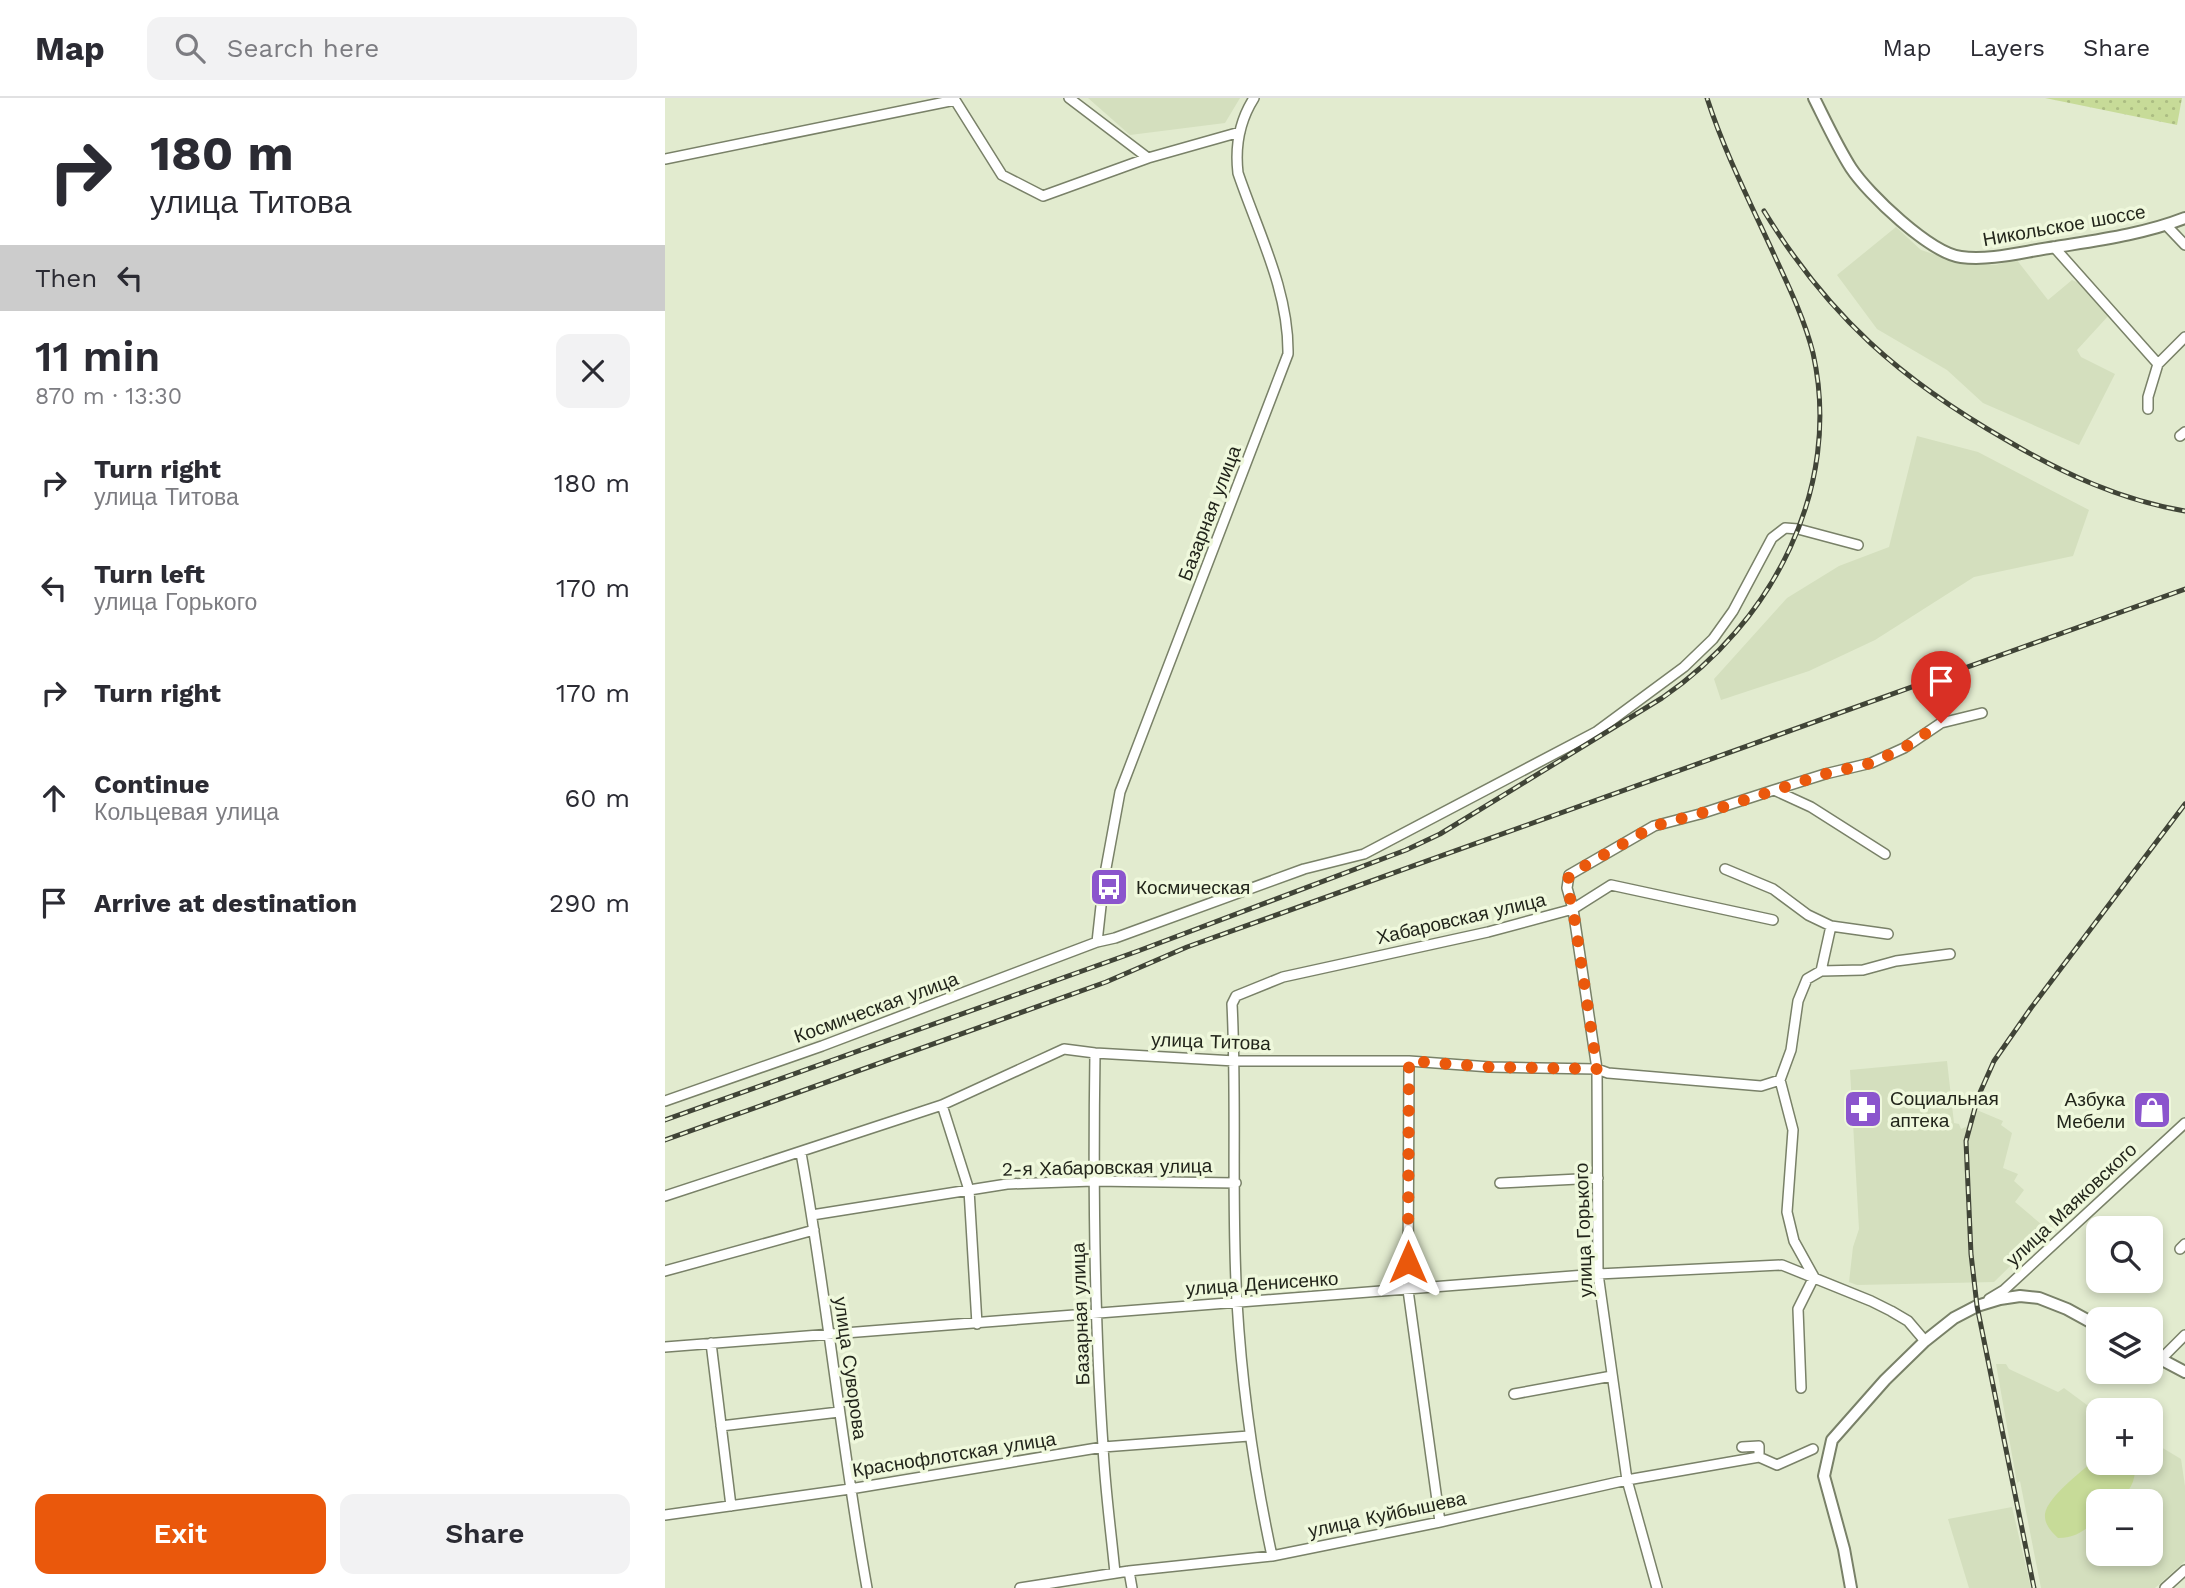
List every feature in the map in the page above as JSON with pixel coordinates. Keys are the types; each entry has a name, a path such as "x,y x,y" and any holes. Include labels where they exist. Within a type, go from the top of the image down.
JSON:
{"street":[{"path":"1069,98 1148,158"},
{"name":"Базарная улица","path":"1097,942 1104,879 1120,792 1288,355 1289,328 1282,296 1238,173 1236,157 1240,132 1254,98"},
{"name":"Никольское шоссе","path":"1814,98 1853,171 1922,239 1959,257 1974,258 2114,237 2185,218"},
{"path":"665,159 955,100 1002,175 1043,196 1148,158 1240,132"},
{"path":"2166,225 2185,245"},
{"path":"2054,247 2158,364"},
{"path":"2148,409 2148,397 2158,364 2185,337"},
{"name":"Космическая улица","path":"665,1101 822,1046 1097,942 1115,939 1304,869 1364,854 1596,732 1684,667 1713,639 1733,611 1772,538 1785,528 1858,545"},
{"path":"1774,790 1871,763 1904,748 1941,723 1982,713"},
{"path":"1774,790 1811,807 1885,854"},
{"name":"улица Горького","path":"1657,1588 1627,1480 1598,1274 1597,1069 1573,909 1567,888 1569,875 1654,826 1774,790"},
{"path":"1725,869 1773,889 1808,915 1831,926 1888,934"},
{"name":"Хабаровская улица","path":"1235,1060 1232,1004 1236,996 1283,977 1488,932 1573,909 1611,885 1773,920"},
{"path":"1821,971 1831,926"},
{"path":"1801,1388 1798,1309 1814,1277 1794,1241 1787,1212 1793,1130 1780,1080 1791,1050 1798,1001 1807,979 1821,971 1863,970 1896,961 1949,954"},
{"name":"улица Титова","path":"665,1196 942,1105 1064,1049 1235,1060 1409,1061 1490,1067 1597,1069 1608,1073 1761,1086 1780,1080"},
{"name":"Базарная улица","path":"1095,1053 1093,1181 1097,1315 1103,1447 1115,1573"},
{"path":"1235,1060 1237,1301 1249,1436 1272,1556"},
{"path":"1409,1061 1408,1290 1440,1522"},
{"path":"942,1105 969,1191 977,1324"},
{"name":"улица Маяковского","path":"1977,1306 2004,1290 2185,1123"},
{"name":"улица Суворова","path":"801,1153 867,1588"},
{"path":"1500,1183 1598,1178"},
{"name":"2-я Хабаровская улица","path":"812,1215 1007,1184 1093,1181 1236,1183"},
{"path":"665,1271 814,1230"},
{"name":"улица Денисенко","path":"665,1346 1097,1315 1237,1301 1598,1274 1781,1265 1891,1311 1908,1321 1925,1341"},
{"path":"1851,1588 1844,1549 1824,1476 1832,1440 1885,1380 1925,1341 1954,1318 1977,1306 2020,1296 2039,1298 2086,1319"},
{"path":"2163,1351 2185,1335"},
{"path":"711,1343 731,1506"},
{"path":"2163,1360 2185,1372"},
{"path":"1514,1394 1612,1376"},
{"path":"721,1426 839,1412"},
{"name":"Краснофлотская улица","path":"665,1515 850,1489 1103,1447 1249,1436"},
{"name":"улица Куйбышева","path":"1742,1447 1759,1446 1759,1457"},
{"name":"улица Куйбышева","path":"1020,1588 1129,1571 1272,1556 1627,1480 1759,1457 1777,1465 1814,1449"},
{"path":"2165,1588 2185,1570"},
{"path":"1129,1571 1132,1588"}],"shaded area":[{"path":"1088,98 1240,98 1225,123 1130,135"},
{"path":"1896,227 1921,250 1955,261 1996,265 2016,259 2048,300 2072,280 2081,284 2110,314 2077,350 2081,357 2115,374 2079,445 1983,403 1947,370 1877,329 1837,275"},
{"path":"1917,436 1978,452 2089,510 2073,556 1974,577 1875,640 1809,671 1721,700 1714,679 1787,598 1839,566 1889,547"},
{"path":"1947,1061 1954,1123 1959,1124 1961,1129 1968,1126 1972,1108 2003,1121 2001,1125 2012,1133 2003,1168 2018,1174 2014,1181 2024,1190 2015,1202 2041,1224 2037,1229 2043,1234 1994,1282 1857,1285 1849,1282 1853,1247 1859,1229 1850,1070"},
{"path":"1996,1364 2006,1364 2009,1369 2058,1392 2064,1388 2086,1404 2086,1475 2163,1475 2163,1448 2181,1459 2185,1486 2185,1561 2155,1588 2041,1588 2020,1481 2017,1483"},
{"path":"2012,1507 2031,1588 1969,1588 1948,1519"}],"green space":[{"path":"2045,98 2182,98 2177,125"},
{"path":"2086,1468 2086,1475 2135,1475 2129,1489 2086,1489 2086,1528 2070,1537 2058,1538 2049,1528 2045,1514 2052,1499"}],"railway":[{"path":"665,1120 1138,951 1406,850 1440,834 1662,698 1701,667 1736,631 1766,591 1790,548 1807,502 1818,453 1820,404 1813,353 1801,317 1730,160 1707,98"},
{"path":"1764,211 1789,249 1842,314 1870,343 1934,394 2008,441 2072,475 2116,493 2185,511"},
{"path":"665,1140 1106,982 1187,947 2185,589"},
{"path":"2034,1588 1977,1306 1971,1254 1966,1141 1978,1097 1994,1061 2185,804"}],"place":[{"name":"Космическая","path":"1109,887"},
{"name":"Социальная аптека","path":"1863,1109"},
{"name":"Азбука Мебели","path":"2152,1110"}],"route":[{"path":"1408,1262 1409,1061 1490,1067 1597,1069 1573,909 1567,888 1569,875 1654,826 1825,774 1871,763 1904,748 1941,723"}]}
